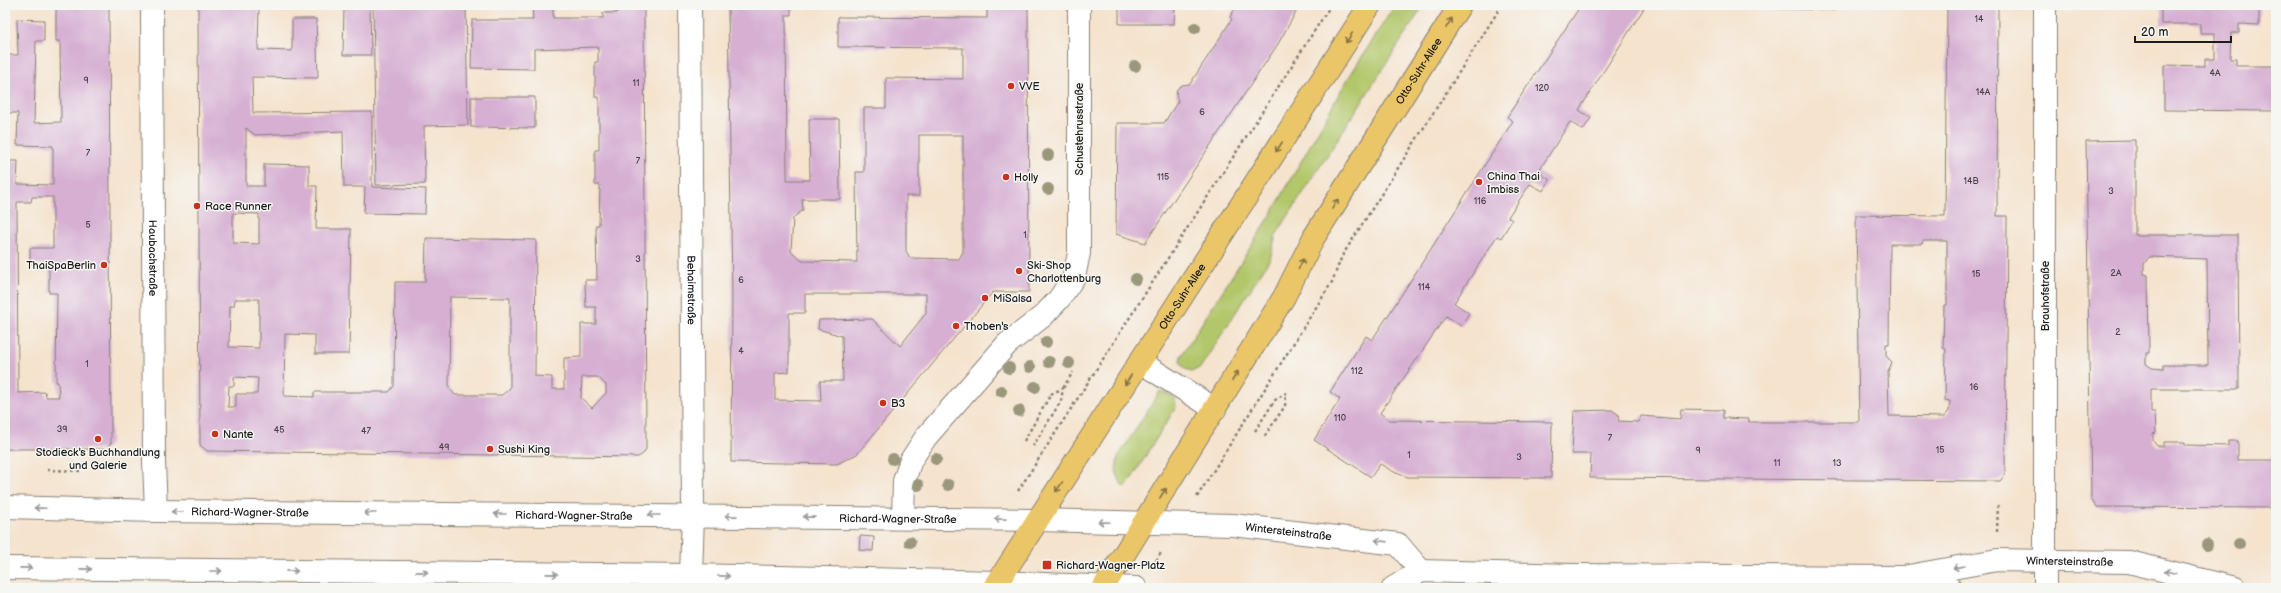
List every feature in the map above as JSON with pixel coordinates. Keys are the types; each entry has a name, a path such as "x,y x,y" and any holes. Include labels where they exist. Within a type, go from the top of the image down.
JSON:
{"main road":[{"name":"Otto-Suhr-Allee","path":"996,585 1370,5"},
{"name":"Otto-Suhr-Allee","path":"1104,587 1284,297 1314,237 1460,5"}],"street":[{"name":"Haubachstraße","path":"152,5 154,462 156,511"},
{"name":"Behaimstraße","path":"690,5 693,515 691,575"},
{"name":"Schustehrusstraße","path":"904,518 904,481 911,460 926,437 1007,344 1043,316 1059,299 1074,277 1079,253 1079,5"},
{"name":"Brauhofstraße","path":"2045,5 2045,588"},
{"path":"1140,362 1215,409"},
{"name":"Richard-Wagner-Straße","path":"5,507 156,511 693,515 1143,523"},
{"name":"Wintersteinstraße","path":"1143,523 1233,525 1398,544 1427,577 1579,575 1903,577 1997,560 2129,562 2235,588"},
{"path":"5,568 691,575 1136,588"},
{"path":"1393,588 1427,577"},
{"name":"Wintersteinstraße","path":"1903,577 1950,588"}],"path":[{"path":"1041,454 1331,5"},
{"path":"1229,447 1332,282 1342,256 1502,5"},
{"path":"1033,446 1061,401 1063,388 1073,372"},
{"path":"1024,441 1051,394 1063,388"},
{"path":"1256,431 1275,400 1286,393 1285,406 1264,437"},
{"path":"47,470 82,471"}],"green space":[{"path":"1395,5 1424,5 1276,235 1270,259 1200,368 1192,371 1185,369 1180,361 1181,356 1271,215 1344,85"},
{"path":"1160,391 1175,397 1176,407 1127,486 1122,486 1116,471 1118,457"}],"building":[{"path":"56,5 109,5 111,443 105,449 5,449 5,161 18,161 17,184 53,185 53,146 17,145 18,113 5,113 5,55 18,55 17,19 44,20 44,41 36,41 34,123 61,122 60,41 56,41","holes":["32,197 53,197 53,248 30,248 30,264 49,264 49,293 57,293 56,382 58,382 59,397 46,397 45,392 18,393 17,202 31,202"]},
{"path":"198,5 259,5 258,50 292,51 292,19 316,19 318,78 252,77 253,113 372,112 372,187 426,189 425,214 364,213 365,187 344,187 343,131 255,135 246,128 246,186 264,186 264,164 309,165 309,186 317,186 316,229 351,229 349,354 315,354 315,335 285,334 284,396 314,397 314,392 389,392 394,386 395,282 425,282 426,238 536,240 535,376 552,377 552,389 564,389 564,358 581,357 581,324 596,324 596,307 586,307 585,280 597,280 596,225 599,225 600,185 595,185 595,150 599,150 599,97 595,97 595,62 598,62 598,47 534,49 534,69 471,68 472,20 533,20 532,5 553,5 553,18 603,18 603,13 617,13 617,5 644,5 646,449 643,454 638,457 207,451 200,445","holes":["233,213 259,214 259,244 233,243","450,297 510,298 510,388 502,395 455,395 449,388","235,299 259,299 259,348 229,347 230,306 234,306","234,377 258,378 257,394 236,394 236,407 228,407 229,386 234,386","582,377 598,377 606,385 606,393 592,408 581,398"]},
{"path":"344,5 370,5 371,55 343,55"},
{"path":"373,5 466,5 468,125 424,126 425,184 376,185"},
{"path":"728,5 791,5 791,15 786,15 787,180 810,180 809,119 839,119 840,199 802,199 803,210 793,218 791,251 802,261 857,262 856,172 864,172 864,108 886,108 886,78 963,79 963,48 838,47 838,17 987,18 987,5 1028,5 1029,292 993,292 857,454 837,464 731,462 732,294","holes":["919,135 963,135 963,252 959,259 910,258 906,251 906,196 919,196","805,294 926,294 926,313 900,346 872,319 819,320 818,329 842,336 843,381 820,381 821,401 775,400 775,373 789,372 789,313 805,313"]},
{"path":"1119,5 1175,5 1174,24 1119,24"},
{"path":"1237,5 1300,5 1278,44 1145,243 1116,234 1117,123 1164,123 1178,101 1176,95 1177,89 1182,85 1190,84 1232,19 1230,17"},
{"path":"1581,5 1646,5 1579,110 1591,118 1583,130 1570,122 1538,172 1550,180 1543,191 1530,184 1508,217 1512,220 1501,238 1497,236 1454,303 1469,313 1461,326 1446,316 1380,413 1389,420 1552,422 1551,478 1408,477 1396,473 1380,464 1371,477 1314,440 1340,399 1330,392 1366,336 1372,340 1402,294 1513,121 1507,117"},
{"path":"1747,5 1835,5 1835,10 1747,8"},
{"path":"1947,5 1998,5 1997,216 2007,216 2005,475 2000,481 1590,478 1591,454 1572,454 1574,411 1612,410 1619,415 1618,421 1638,422 1641,416 1680,419 1681,409 1723,410 1723,418 1749,419 1749,422 1859,422 1856,215 1945,216","holes":["1923,241 1947,241 1947,305 1944,305 1943,348 1946,349 1945,400 1950,401 1949,411 1944,417 1889,416 1888,371 1892,362 1886,356 1886,344 1889,344 1890,244 1922,244"]},
{"path":"2161,5 2259,5 2259,25 2239,24 2239,33 2231,33 2230,59 2236,59 2236,66 2276,66 2276,111 2164,110 2164,65 2205,66 2205,59 2215,59 2215,33 2200,33 2200,24 2161,24"},
{"path":"471,97 535,97 535,128 471,127"},
{"path":"2135,140 2135,235 2238,235 2239,389 2151,389 2151,412 2155,412 2156,433 2153,434 2153,441 2157,446 2164,446 2164,442 2185,442 2185,445 2228,446 2228,441 2238,441 2238,460 2273,460 2274,436 2276,436 2276,508 2097,507 2091,498 2086,141","holes":["2149,257 2207,259 2208,365 2163,365 2163,369 2152,368 2146,364 2146,353 2149,353 2148,275 2144,274 2144,264"]},
{"path":"860,536 874,537 873,551 859,550"}],"place":[{"name":"VVE","path":"1011,86"},
{"name":"Holly","path":"1006,177"},
{"name":"China Thai Imbiss","path":"1479,182"},
{"name":"Race Runner","path":"197,206"},
{"name":"ThaiSpaBerlin","path":"104,265"},
{"name":"Ski-Shop Charlottenburg","path":"1019,271"},
{"name":"MiSalsa","path":"985,298"},
{"name":"Thoben's","path":"956,326"},
{"name":"B3","path":"883,403"},
{"name":"Nante","path":"215,434"},
{"name":"Stodieck's Buchhandlung und Galerie","path":"98,439"},
{"name":"Sushi King","path":"490,449"},
{"name":"Richard-Wagner-Platz","path":"1047,565"}]}
